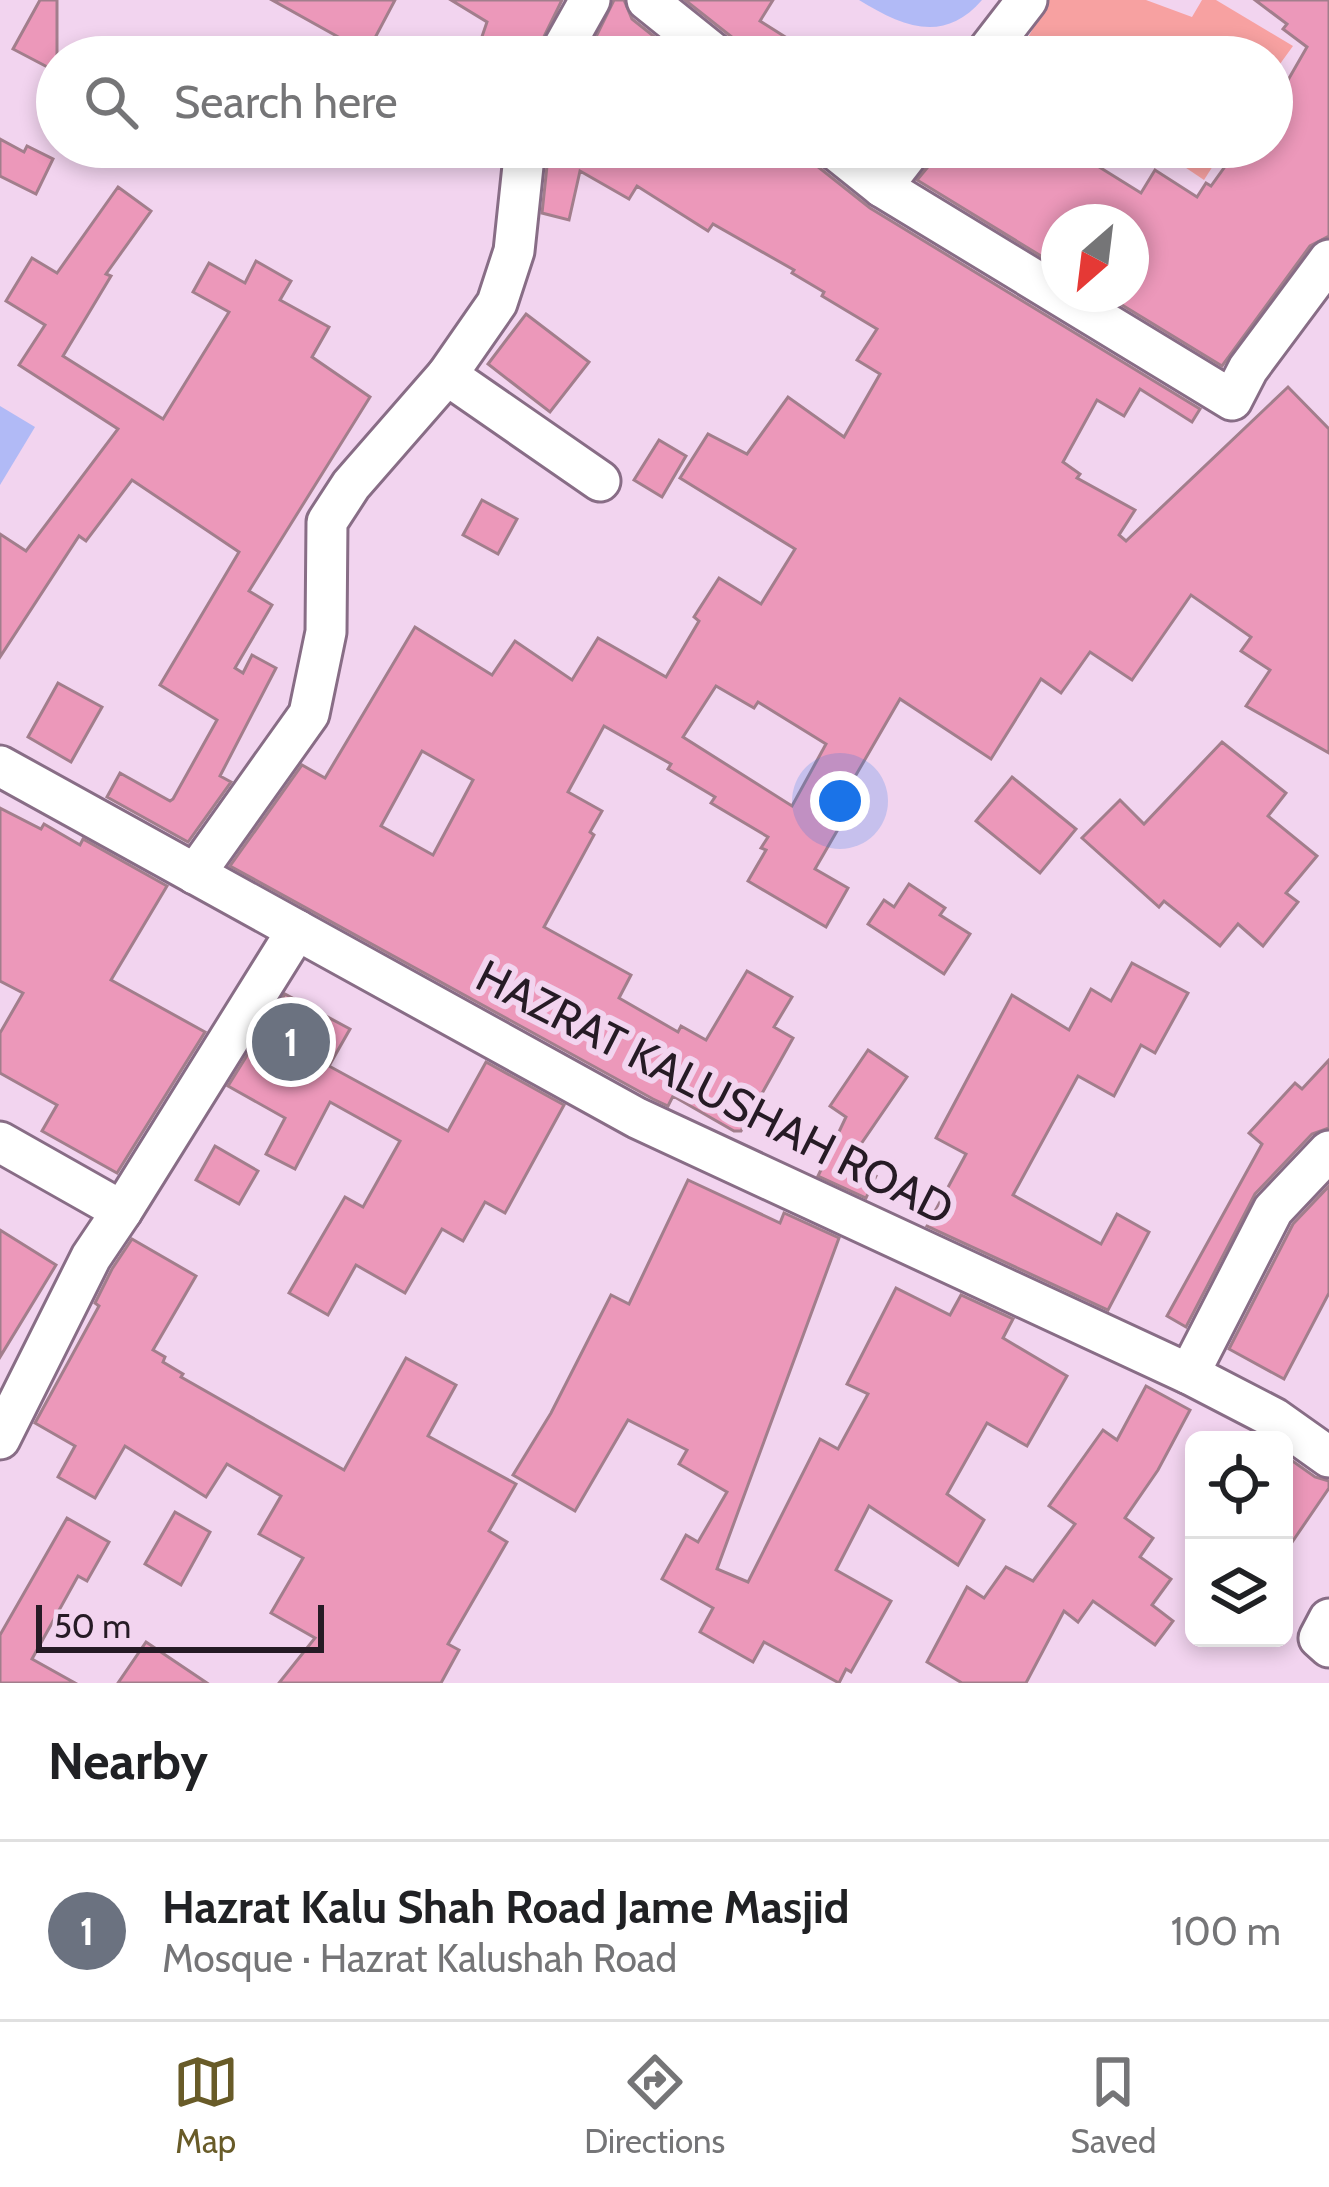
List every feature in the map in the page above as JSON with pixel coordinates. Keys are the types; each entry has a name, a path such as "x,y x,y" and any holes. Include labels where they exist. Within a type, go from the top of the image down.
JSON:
{"street":[{"path":"570,36 590,0"},
{"path":"646,0 691,36"},
{"path":"999,36 1027,0"},
{"path":"195,874 309,714 326,632 327,522 351,484 447,375 497,303 514,251 523,168"},
{"path":"858,168 882,187 1232,400 1248,369 1329,260"},
{"path":"882,187 897,168"},
{"path":"447,375 600,481"},
{"name":"HAZRAT KALUSHAH ROAD","path":"0,766 637,1118 1189,1374 1274,1418 1329,1457"},
{"path":"0,1439 11,1389 298,930"},
{"path":"0,1142 122,1211"},
{"path":"1189,1374 1273,1210 1329,1151"},
{"path":"1329,1618 1319,1638 1329,1648"}],"shaded area":[{"path":"1049,0 1146,0 1192,17 1202,0 1216,0 1276,36 1029,36"},
{"path":"1186,168 1212,168 1204,180"}],"water":[{"path":"859,0 982,0 953,22 923,27 891,18"},
{"path":"0,406 35,427 0,485"}],"building":[{"path":"40,0 57,0 57,36 36,36 36,61 13,49"},
{"path":"272,0 395,0 376,36 337,36"},
{"path":"451,0 562,0 544,36 482,36 487,22"},
{"path":"614,0 624,0 632,19 653,36 596,36"},
{"path":"685,0 773,0 760,21 784,36 730,36"},
{"path":"1255,0 1329,0 1329,236 1310,246 1222,366 1134,312 1149,312 1149,204 1041,204 1041,256 917,180 927,168 1101,168 1141,193 1155,170 1197,197 1224,168 1293,168 1293,71 1307,47 1283,29 1287,24"},
{"path":"0,139 24,152 27,146 36,150 36,168 49,168 36,194 0,176"},
{"path":"547,168 820,168 870,208 1200,409 1192,422 1140,389 1124,416 1097,400 1063,462 1080,474 1077,478 1135,510 1119,535 1126,541 1288,387 1329,429 1329,753 1246,706 1270,670 1241,651 1251,637 1191,595 1132,680 1090,652 1061,693 1041,679 991,759 900,699 838,806 848,812 815,869 848,888 826,927 748,881 768,837 711,803 715,797 668,769 671,764 604,726 568,792 602,811 544,927 631,975 619,998 678,1032 681,1026 706,1040 747,971 792,997 774,1027 793,1038 741,1131 673,1096 668,1106 653,1099 230,866 302,765 325,778 415,627 492,675 515,641 572,680 598,638 666,677 699,621 694,617 719,578 761,604 795,549 680,478 708,434 747,454 788,397 844,437 880,374 857,360 877,329 822,296 824,292 792,273 794,270 713,224 708,231 637,186 629,199 580,171 569,220 542,213","holes":["716,686 754,708 758,702 826,744 792,806 683,737","422,751 473,780 433,855 381,826"]},
{"path":"118,187 151,211 106,274 111,276 63,356 163,419 229,312 193,292 209,263 245,283 256,261 291,281 280,300 329,327 312,357 370,397 249,591 272,605 235,668 243,673 252,655 276,668 220,776 231,782 188,842 107,797 120,773 173,799 217,720 160,685 239,552 132,480 86,541 79,536 0,657 0,534 26,551 118,429 19,365 45,325 6,301 32,258 57,273"},
{"path":"526,314 589,362 550,412 488,364"},
{"path":"659,440 686,456 662,497 634,480"},
{"path":"482,500 517,519 498,554 463,535"},
{"path":"58,683 102,707 71,762 28,737"},
{"path":"1222,742 1286,793 1268,816 1317,856 1286,893 1298,902 1263,946 1238,924 1220,946 1164,901 1159,907 1082,838 1120,800 1144,824"},
{"path":"1012,777 1076,829 1040,873 976,821"},
{"path":"0,808 41,829 44,824 80,845 83,839 167,886 111,980 205,1032 117,1173 42,1131 57,1105 0,1073 0,1033 23,993 0,981"},
{"path":"909,884 945,908 940,915 970,934 944,974 868,924 884,900 894,907"},
{"path":"1132,963 1188,993 1155,1053 1141,1045 1114,1096 1078,1076 1013,1195 1101,1244 1117,1214 1149,1232 1108,1310 927,1226 966,1154 936,1138 1012,995 1069,1030 1091,989 1111,1001"},
{"path":"285,994 350,1029 329,1066 448,1131 486,1062 564,1105 505,1213 485,1202 463,1241 442,1229 405,1293 356,1265 328,1315 289,1293 345,1197 363,1207 400,1141 330,1102 295,1169 266,1154 285,1118 228,1086"},
{"path":"868,1050 907,1077 848,1163 876,1176 866,1198 818,1176 846,1117 830,1106"},
{"path":"1329,1060 1329,1128 1312,1134 1255,1194 1186,1327 1167,1316 1262,1144 1249,1133 1295,1083 1302,1089"},
{"path":"215,1146 258,1171 239,1204 196,1180"},
{"path":"688,1180 780,1223 784,1213 839,1238 717,1569 748,1582 820,1439 838,1449 868,1394 847,1384 896,1288 950,1315 961,1295 1013,1319 1003,1338 1067,1376 1027,1446 987,1423 947,1494 984,1520 958,1565 869,1506 836,1570 891,1601 851,1672 846,1669 839,1683 764,1642 753,1662 700,1632 713,1608 662,1579 686,1535 698,1542 727,1492 679,1464 687,1450 628,1420 575,1511 513,1475 551,1413 611,1295 629,1304"},
{"path":"1329,1186 1329,1293 1284,1379 1229,1349 1293,1224"},
{"path":"0,1230 56,1265 0,1357"},
{"path":"132,1239 196,1276 153,1350 165,1357 163,1362 181,1377 344,1470 406,1358 456,1385 428,1436 516,1484 489,1531 507,1542 448,1644 459,1650 441,1683 279,1683 315,1638 271,1613 303,1558 259,1534 281,1496 227,1464 206,1497 125,1446 95,1498 58,1477 75,1446 35,1423 99,1306 95,1303 112,1269"},
{"path":"1146,1386 1190,1410 1125,1518 1153,1538 1140,1557 1171,1579 1152,1605 1173,1621 1155,1645 1093,1601 1078,1622 1064,1611 1026,1683 962,1683 927,1662 967,1587 984,1598 1006,1567 1033,1581 1075,1524 1049,1506 1103,1430 1117,1440"},
{"path":"1293,1461 1329,1481 1329,1488 1293,1541"},
{"path":"175,1512 210,1532 181,1585 145,1564"},
{"path":"67,1518 109,1542 87,1581 78,1576 32,1659 75,1683 0,1683 0,1635"},
{"path":"146,1642 207,1683 118,1683"}],"place":[{"name":"Hazrat Kalu Shah Road Jame Masjid","path":"291,1042"}]}
